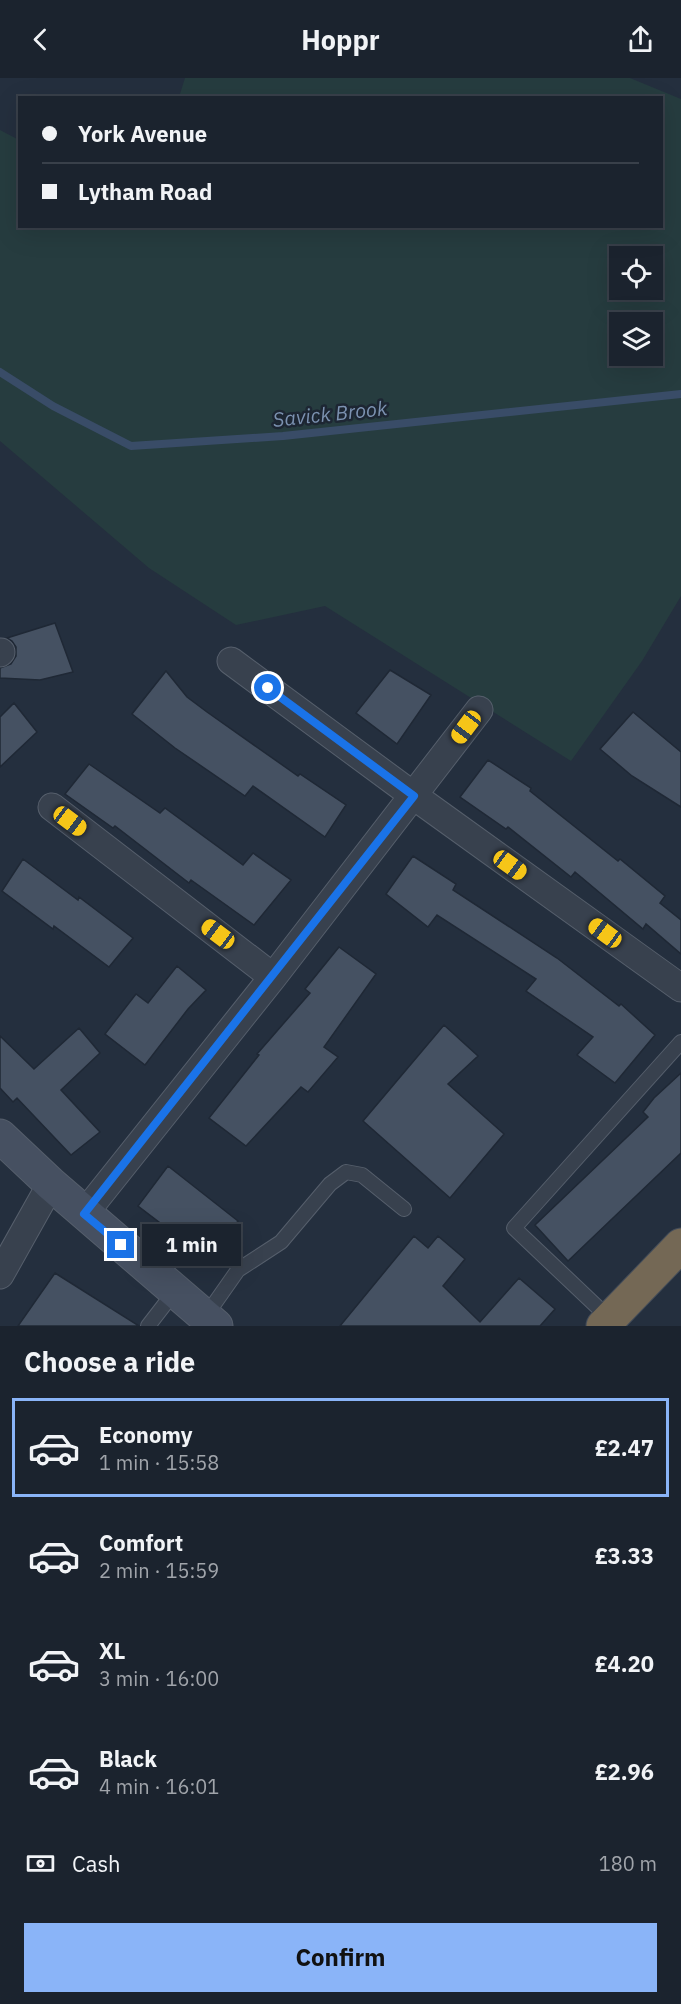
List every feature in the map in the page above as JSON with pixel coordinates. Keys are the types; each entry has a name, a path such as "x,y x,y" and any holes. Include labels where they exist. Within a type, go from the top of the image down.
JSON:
{"highway":[{"path":"606,1322 680,1247"}],"street":[{"path":"231,662 681,988"},
{"path":"84,1214 273,977 479,710"},
{"path":"52,807 273,977"},
{"path":"0,1136 84,1214 211,1321"},
{"path":"0,1275 51,1184"}],"lane":[{"path":"606,1322 514,1228 681,1042"},
{"path":"211,1321 238,1270 281,1242 330,1184 346,1172 362,1175 404,1209"},
{"path":"147,1326 175,1291"}],"green space":[{"path":"185,78 630,78 681,99 681,596 642,661 571,761 325,606 236,625 149,568 0,441 0,130 18,139 18,228 663,228 663,96 179,96"}],"building":[{"path":"55,623 73,672 40,680 0,678 0,668 11,664 16,656 16,647 7,638"},
{"path":"390,670 431,695 397,744 356,713"},
{"path":"166,671 187,697 207,712 298,776 300,774 346,805 325,837 253,786 245,796 175,748 132,714"},
{"path":"14,703 37,732 0,767 0,717"},
{"path":"633,712 681,752 681,807 632,776 600,749"},
{"path":"488,760 531,788 530,791 665,896 660,903 681,920 681,954 646,924 643,929 575,872 571,877 508,827 506,829 460,797"},
{"path":"89,764 160,813 165,808 243,865 253,853 291,880 254,925 191,880 189,883 115,826 113,828 65,794"},
{"path":"413,856 456,884 453,890 557,958 619,1006 621,1004 655,1035 615,1083 577,1055 593,1037 526,991 536,979 437,915 428,927 386,894"},
{"path":"23,859 78,900 79,897 133,938 109,967 2,891"},
{"path":"339,947 376,974 324,1047 338,1057 308,1092 301,1087 246,1146 209,1118 259,1055 257,1054 310,993 305,989"},
{"path":"177,966 206,990 188,1009 145,1065 105,1034 136,994 148,1003"},
{"path":"444,1025 478,1056 448,1084 504,1134 450,1198 363,1121"},
{"path":"79,1028 100,1053 61,1090 100,1132 71,1155 17,1098 13,1102 0,1088 0,1036 34,1069"},
{"path":"681,1073 681,1153 568,1261 535,1225 648,1117 643,1112 654,1098"},
{"path":"168,1166 238,1221 204,1263 162,1229 164,1226 138,1206"},
{"path":"414,1236 428,1248 438,1236 465,1259 443,1286 480,1322 519,1278 555,1309 540,1326 340,1326"},
{"path":"55,1273 139,1326 18,1326"}],"waterway":[{"name":"Savick Brook","path":"0,372 53,406 131,446 283,436 681,394"}],"route":[{"path":"121,1245 84,1214 414,796 268,688"}]}
